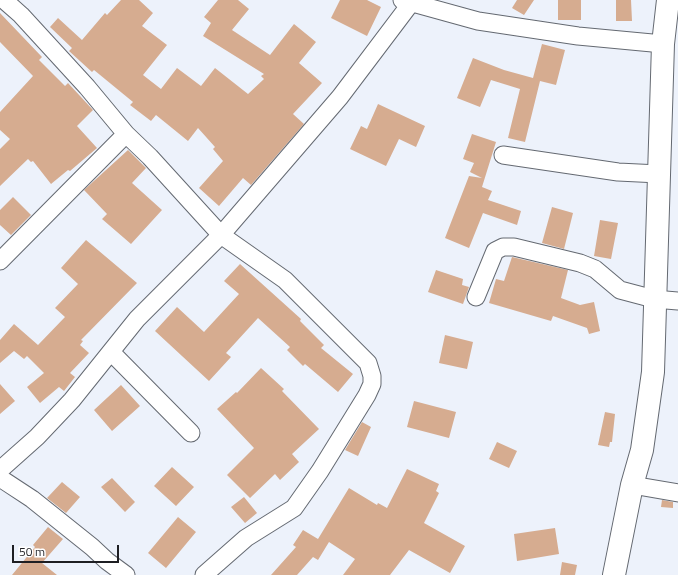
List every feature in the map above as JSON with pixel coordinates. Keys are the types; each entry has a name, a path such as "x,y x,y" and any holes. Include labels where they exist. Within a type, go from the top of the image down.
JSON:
{"main road":[{"path":"614,575 619,558 632,485 642,450 653,372 654,299 663,44 671,6"}],"street":[{"path":"4,0 26,21 87,87 126,134 150,157 221,235 290,286 368,363 372,376 372,384 320,471 294,508 246,538 204,575"},
{"path":"0,470 37,437 72,400 137,319 221,235 340,97 406,2 478,21 578,36 663,44"},
{"path":"3,253 126,134"},
{"path":"503,155 618,172 659,174"},
{"path":"476,297 495,251 502,247 514,247 580,263 595,269 620,290 654,299 678,301"},
{"path":"111,352 191,433"},
{"path":"0,478 32,499 126,575"},
{"path":"632,485 678,493"}],"building":[{"path":"121,0 139,0 153,13 142,26 167,45 143,75 161,89 177,68 201,86 215,68 248,94 264,79 261,76 264,74 203,36 211,23 204,17 218,0 238,0 249,9 232,30 270,55 294,24 316,42 299,63 322,83 293,114 304,124 251,185 243,178 219,206 199,188 223,161 213,149 215,147 198,128 188,141 156,115 151,121 130,105 133,102 94,70 92,72 69,51 72,48 50,27 58,18 82,40 105,13 107,15"},
{"path":"340,0 367,0 381,7 367,36 331,18"},
{"path":"517,0 534,0 524,15 512,8"},
{"path":"558,0 581,0 581,20 558,20"},
{"path":"616,0 631,0 632,21 616,21"},
{"path":"0,13 42,57 39,60 65,86 68,83 93,110 77,126 97,148 70,171 68,170 51,184 33,161 31,162 28,159 0,186 0,149 10,139 0,130 0,112 33,76 0,42"},
{"path":"542,44 565,50 556,85 540,81 525,142 508,138 520,89 491,80 480,107 457,98 473,58 504,70 533,78"},
{"path":"378,104 425,126 416,147 399,139 386,166 350,149 361,126 367,129"},
{"path":"472,134 496,142 482,187 492,191 488,200 521,211 517,225 483,213 469,248 445,238 469,176 482,178 470,172 474,163 463,159"},
{"path":"128,150 146,168 132,183 162,210 131,244 102,219 107,214 84,190"},
{"path":"13,197 31,215 11,235 0,225 0,210"},
{"path":"552,207 573,213 564,249 542,243"},
{"path":"600,220 618,223 611,259 594,256"},
{"path":"86,240 137,283 81,340 83,341 80,345 89,353 70,373 75,377 64,391 59,387 40,403 27,387 44,373 27,356 24,359 14,351 0,363 0,340 14,324 38,345 65,317 55,308 78,284 61,268"},
{"path":"512,257 568,270 561,298 580,305 594,302 600,331 589,334 587,328 553,316 551,321 489,303 496,279 504,281"},
{"path":"240,264 301,319 300,321 324,345 321,348 353,374 338,392 305,364 303,366 287,350 290,347 258,318 226,353 231,357 209,381 155,331 177,307 204,332 239,294 224,281"},
{"path":"436,270 463,279 462,285 469,287 463,304 428,292"},
{"path":"445,335 473,342 467,369 439,363"},
{"path":"261,368 284,389 282,391 319,429 292,454 299,462 280,480 275,474 250,498 227,475 254,448 217,409 236,392 237,393"},
{"path":"0,384 15,401 0,414"},
{"path":"121,385 140,406 112,431 94,410"},
{"path":"414,401 456,412 449,438 407,427"},
{"path":"605,412 615,414 612,442 610,442 609,447 598,445"},
{"path":"362,422 371,427 358,456 345,450"},
{"path":"497,442 517,451 509,468 489,459"},
{"path":"172,467 194,487 176,506 154,486"},
{"path":"407,469 439,484 436,491 439,493 424,523 465,546 450,573 409,550 390,575 343,575 355,559 329,542 318,560 313,557 297,575 271,575 296,547 293,545 303,530 318,539 349,488 377,505 378,503 387,508"},
{"path":"112,478 135,502 125,512 101,487"},
{"path":"62,482 80,497 66,513 47,498"},
{"path":"244,497 257,513 245,523 231,507"},
{"path":"662,500 673,502 673,508 661,507"},
{"path":"178,517 196,532 166,568 148,553"},
{"path":"48,527 63,539 42,563 57,575 12,575 35,547 33,545"},
{"path":"555,528 559,554 517,561 514,534"},
{"path":"562,562 577,565 575,575 560,575"}]}
